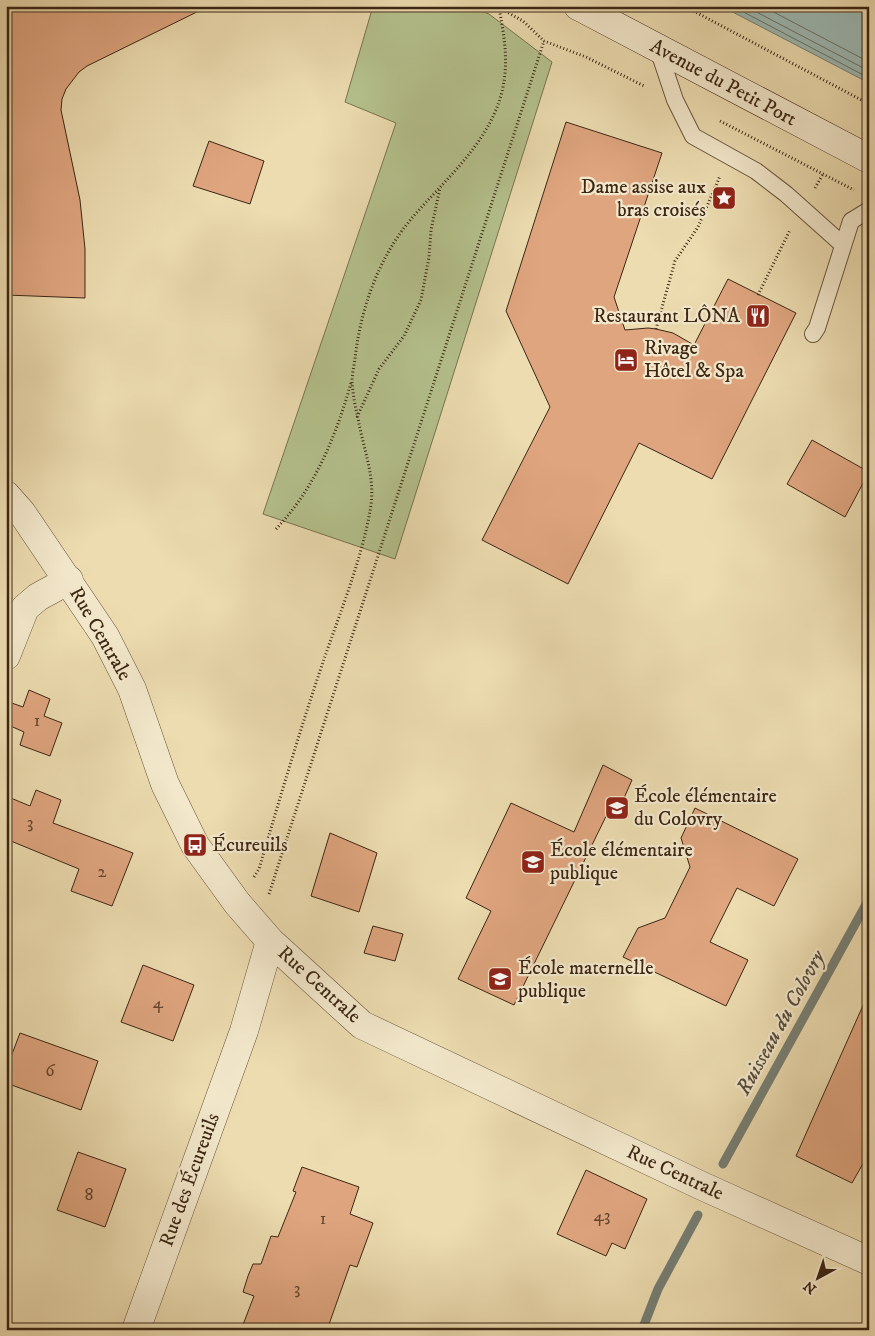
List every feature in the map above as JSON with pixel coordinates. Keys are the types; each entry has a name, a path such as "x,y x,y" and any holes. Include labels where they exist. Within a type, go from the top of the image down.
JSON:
{"street":[{"name":"Avenue du Petit Port","path":"578,6 869,159"},
{"name":"Rue Centrale","path":"6,495 22,513 105,636 132,689 165,784 195,845 237,903 264,935 291,962 362,1025 700,1185 869,1261"},
{"path":"6,656 24,608 38,597 68,580"},
{"name":"Rue des Écureuils","path":"136,1330 244,1031 264,935"},
{"name":"Rue des Écureuils","path":"244,1031 274,984 291,962"}],"lane":[{"path":"658,49 675,100 693,136 756,170 843,245"},
{"path":"813,334 817,328 851,221 869,210"}],"path":[{"path":"684,6 869,104"},
{"path":"264,935 544,41 523,21 498,7"},
{"path":"276,529 288,516 309,486 327,452 342,414 352,380 359,332 370,294 387,254 412,219 441,188 490,124 506,74 505,44 498,7"},
{"path":"656,329 675,261 698,227 739,130"},
{"path":"758,294 790,230 823,174"},
{"path":"357,418 379,369 404,336 421,300 429,257 431,230 441,188"},
{"path":"237,903 259,870 366,527 372,498 371,472 357,418 352,380"}],"green space":[{"path":"373,6 468,6 489,14 552,62 395,559 263,514 396,123 345,102"}],"water":[{"path":"721,6 869,6 869,83"}],"building":[{"path":"6,6 209,6 87,66 79,72 66,89 62,99 61,110 80,200 85,249 85,298 6,295"},
{"path":"566,122 662,153 614,297 625,330 656,329 673,333 694,345 728,279 796,313 712,479 639,443 568,584 482,540 550,407 506,311"},
{"path":"209,141 264,161 250,204 193,186"},
{"path":"812,440 869,472 845,517 787,484"},
{"path":"29,690 50,699 44,716 62,723 50,756 20,745 24,732 6,724 6,701 23,707"},
{"path":"603,765 632,780 620,807 612,804 514,1005 458,979 491,911 466,898 511,803 574,832"},
{"path":"36,790 61,800 53,823 133,853 112,906 71,891 79,869 6,839 6,796 30,806"},
{"path":"695,808 798,859 774,906 737,888 710,942 748,960 726,1006 623,957 638,928 665,918 690,867 681,838"},
{"path":"330,833 377,853 359,912 311,896"},
{"path":"373,926 403,934 395,961 364,953"},
{"path":"143,965 194,985 173,1041 121,1022"},
{"path":"869,992 869,1153 852,1183 796,1156"},
{"path":"20,1033 98,1061 81,1110 6,1083 6,1070"},
{"path":"78,1152 126,1169 105,1227 57,1210"},
{"path":"302,1167 359,1187 350,1214 373,1223 357,1267 350,1265 327,1330 241,1330 254,1296 243,1292 248,1276 253,1264 261,1264 271,1236 278,1237 296,1192 293,1191"},
{"path":"586,1170 647,1199 625,1249 612,1243 606,1256 557,1234"}],"waterway":[{"name":"Ruisseau du Colovry","path":"723,1164 869,899"},
{"name":"Ruisseau du Colovry","path":"642,1330 658,1289 698,1215"}],"place":[{"name":"Dame assise aux bras croisés","path":"724,198"},
{"name":"Restaurant LÔNA","path":"758,316"},
{"name":"Rivage Hôtel & Spa","path":"626,360"},
{"name":"École élémentaire du Colovry","path":"617,808"},
{"name":"Écureuils","path":"195,845"},
{"name":"École élémentaire publique","path":"533,862"},
{"name":"École maternelle publique","path":"500,979"}]}
